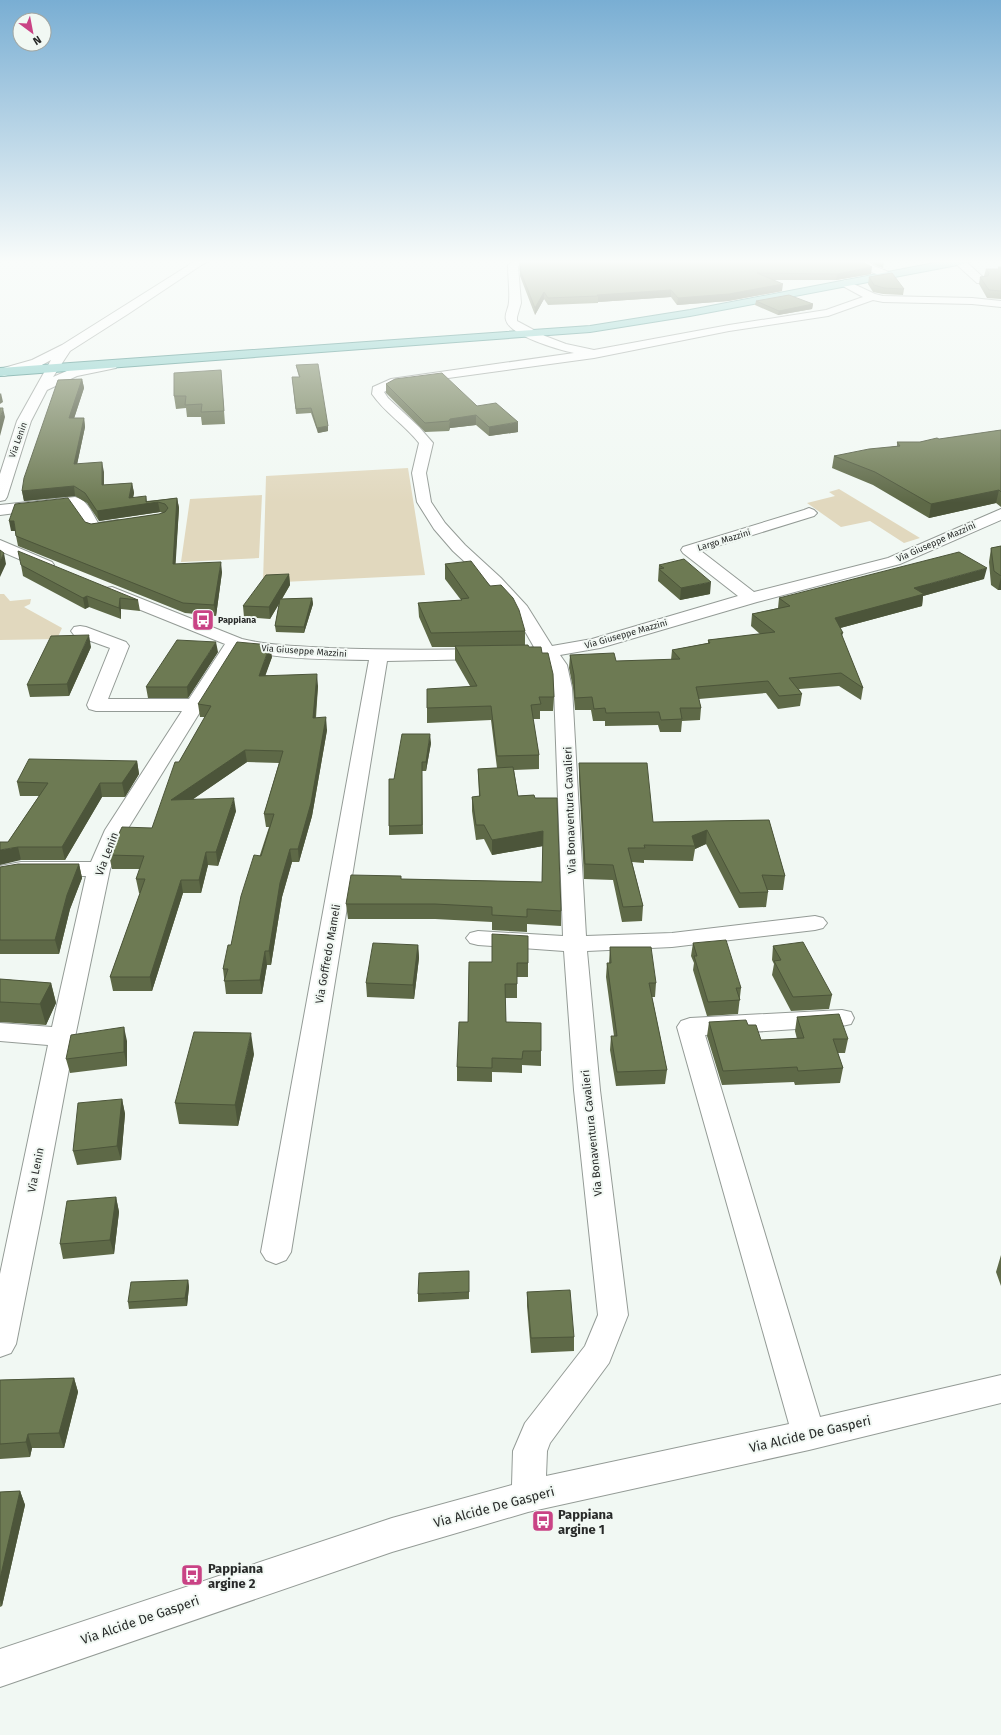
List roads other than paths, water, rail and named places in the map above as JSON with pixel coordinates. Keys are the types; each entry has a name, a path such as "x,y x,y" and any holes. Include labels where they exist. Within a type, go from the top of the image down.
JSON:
{"main road":[{"path":"2,372 432,341"}],"street":[{"name":"Via Lenin","path":"2,372 36,363 66,348 75,341"},
{"name":"Via Bonaventura Cavalieri","path":"548,341 561,346 594,354"},
{"name":"Via Bonaventura Cavalieri","path":"528,1496 530,1451 537,1434 598,1353 613,1315 586,1090 576,944 563,688 558,665 539,642 521,610 495,581 459,548 440,526 424,502 419,473 426,443 421,434 381,399 378,394 378,390 391,383 412,379 594,354 662,341"},
{"name":"Via Lenin","path":"0,496 4,467 24,422 52,368 66,348"},
{"path":"66,348 67,355 75,360 112,364"},
{"path":"2,372 34,377 43,387 73,374 112,364"},
{"path":"0,510 75,502 80,506 93,528 130,523"},
{"name":"Largo Mazzini","path":"751,598 690,550 809,513"},
{"name":"Via Giuseppe Mazzini","path":"235,642 274,651 380,656 548,652 594,644 751,598 894,560 1001,514"},
{"path":"0,545 64,572"},
{"path":"92,584 235,642"},
{"path":"80,631 120,646 96,705 195,705"},
{"name":"Via Lenin","path":"0,1344 28,1213 62,1037 99,869 116,830 235,642"},
{"name":"Via Goffredo Mameli","path":"276,1252 380,656"},
{"path":"0,873 21,869 99,869"},
{"path":"478,938 576,944 672,940 815,923"},
{"path":"810,1435 690,1027 842,1018"},
{"path":"0,1032 62,1037"},
{"name":"Via Alcide De Gasperi","path":"0,1668 392,1535 528,1496 810,1435 1001,1389"}],"place":[{"name":"Pappiana","path":"203,620"},
{"name":"Pappiana argine 1","path":"543,1521"},
{"name":"Pappiana argine 2","path":"192,1575"}]}
